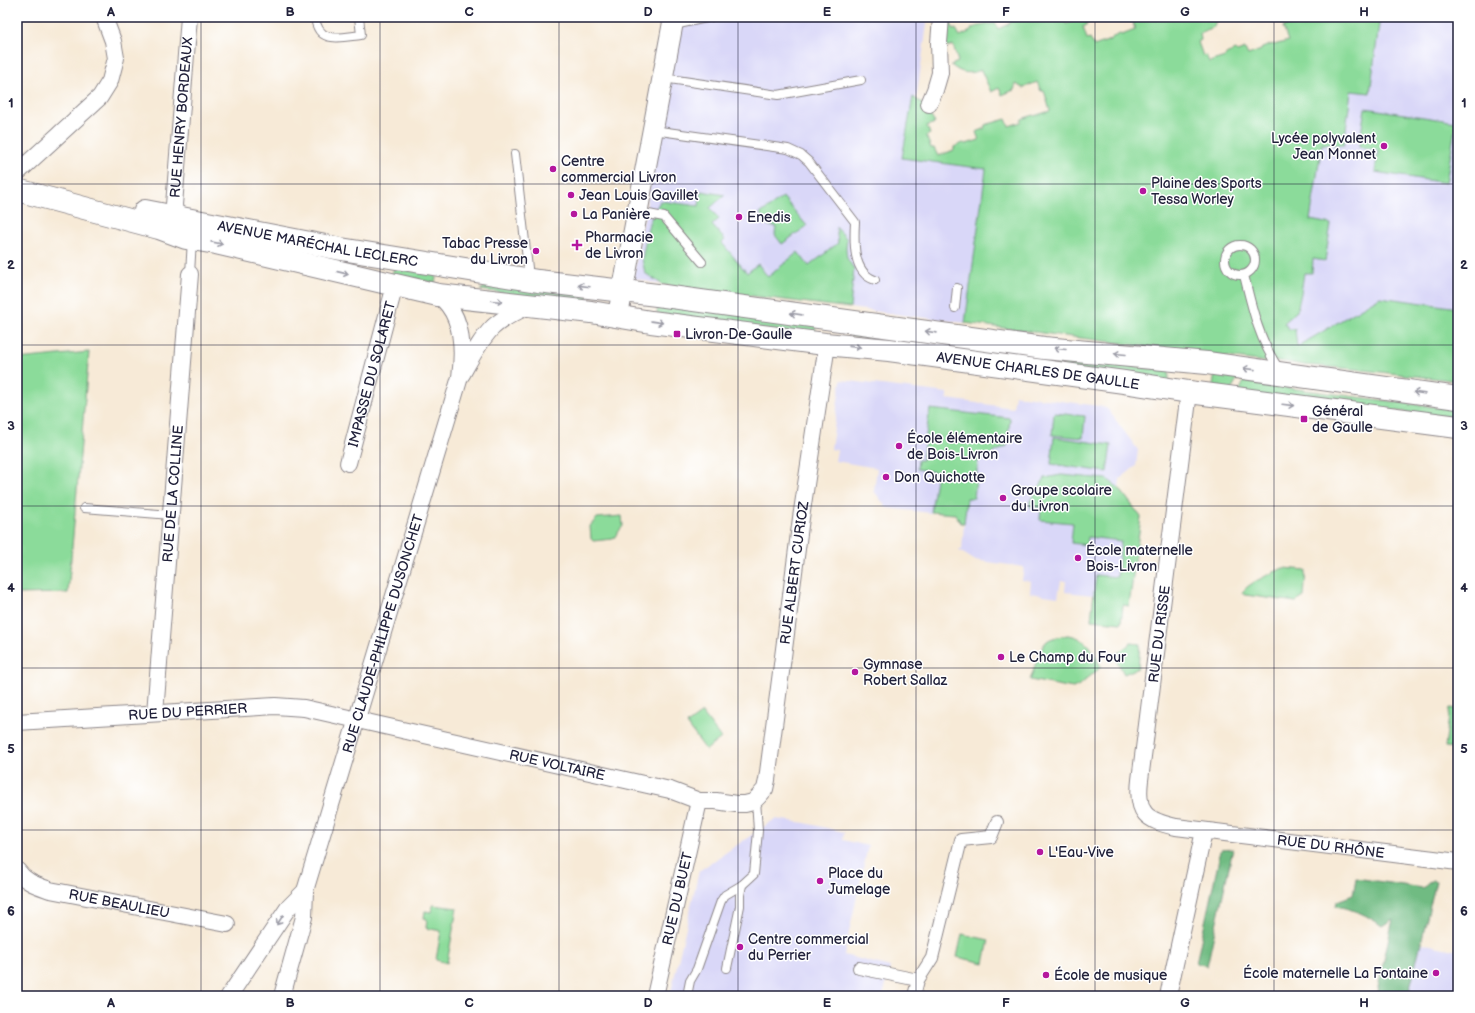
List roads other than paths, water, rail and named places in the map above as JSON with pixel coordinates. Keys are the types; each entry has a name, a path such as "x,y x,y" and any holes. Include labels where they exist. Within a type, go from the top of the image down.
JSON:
{"main road":[{"name":"AVENUE MARÉCHAL LECLERC","path":"17,178 176,218 392,258 526,279 622,291"},
{"name":"AVENUE MARÉCHAL LECLERC","path":"17,190 159,228 192,239 216,243 438,295 532,304 618,315"},
{"path":"391,284 386,271 392,258"},
{"path":"438,295 443,266"},
{"path":"462,298 468,287 475,281 495,274"},
{"name":"AVENUE CHARLES DE GAULLE","path":"622,291 1044,348 1207,363 1458,398"},
{"name":"AVENUE CHARLES DE GAULLE","path":"618,315 651,322 824,344 889,350 1189,392 1458,427"},
{"path":"824,344 835,319"},
{"path":"1182,360 1178,369 1189,392 1206,384 1207,363"}],"street":[{"path":"17,172 100,98 110,81 116,58 113,41 104,17"},
{"name":"RUE HENRY BORDEAUX","path":"176,218 174,205 189,17"},
{"path":"929,104 940,73 939,43 941,17"},
{"path":"618,315 674,21"},
{"name":"RUE DE LA COLLINE","path":"155,713 190,274"},
{"name":"IMPASSE DU SOLARET","path":"348,463 391,284"},
{"name":"RUE CLAUDE-PHILIPPE DUSONCHET","path":"282,996 304,917 305,891 460,377 462,349 459,329 450,307 438,295"},
{"name":"RUE CLAUDE-PHILIPPE DUSONCHET","path":"459,329 462,298"},
{"name":"RUE CLAUDE-PHILIPPE DUSONCHET","path":"460,377 481,342 493,327 504,319 532,304"},
{"name":"RUE ALBERT CURIOZ","path":"756,799 762,793 767,780 803,503 826,351 824,344"},
{"name":"RUE DU RISSE","path":"1189,392 1139,797 1142,808 1155,822 1204,831"},
{"name":"RUE DU PERRIER","path":"17,722 285,706 318,710 357,719"},
{"name":"RUE VOLTAIRE","path":"357,719 670,790 699,801 716,801 741,804 749,803 756,799"},
{"name":"RUE DU BUET","path":"655,996 699,801"},
{"path":"914,996 918,980 932,958 961,840 991,837 997,822"},
{"path":"1168,996 1204,831"},
{"name":"RUE DU RHÔNE","path":"1204,831 1458,862"},
{"name":"RUE BEAULIEU","path":"17,870 22,878 30,884 50,890 228,924"},
{"name":"RUE CLAUDE-PHILIPPE DUSONCHET","path":"229,996 288,908 305,891"},
{"path":"859,968 918,980"}],"lane":[{"path":"314,17 319,31 326,36 333,38 361,35 359,17"},
{"path":"674,21 711,17"},
{"path":"663,78 778,95 861,80"},
{"path":"653,130 788,149 801,155 813,166 855,222 854,248 856,257 864,273 875,280"},
{"path":"515,154 528,268 526,279"},
{"path":"638,212 664,217 702,262"},
{"path":"190,274 192,239"},
{"path":"1244,275 1259,330 1265,344 1282,373"},
{"path":"955,308 957,288"},
{"path":"84,508 171,515"},
{"path":"687,996 690,980 697,969 721,901 725,895 742,885 754,874 758,831 756,799"},
{"path":"726,968 740,906 742,885"}],"place":[{"name":"Lycée polyvalent Jean Monnet","path":"1384,146"},
{"name":"Centre commercial Livron","path":"553,169"},
{"name":"Plaine des Sports Tessa Worley","path":"1143,191"},
{"name":"Jean Louis Gavillet","path":"571,195"},
{"name":"La Panière","path":"574,214"},
{"name":"Enedis","path":"739,217"},
{"name":"Pharmacie de Livron","path":"577,245"},
{"name":"Tabac Presse du Livron","path":"536,251"},
{"name":"Livron-De-Gaulle","path":"677,334"},
{"name":"Général de Gaulle","path":"1304,419"},
{"name":"École élémentaire de Bois-Livron","path":"899,446"},
{"name":"Don Quichotte","path":"886,477"},
{"name":"Groupe scolaire du Livron","path":"1003,498"},
{"name":"École maternelle Bois-Livron","path":"1078,558"},
{"name":"Le Champ du Four","path":"1001,657"},
{"name":"Gymnase Robert Sallaz","path":"855,672"},
{"name":"L'Eau-Vive","path":"1040,852"},
{"name":"Place du Jumelage","path":"820,881"},
{"name":"Centre commercial du Perrier","path":"740,947"},
{"name":"École maternelle La Fontaine","path":"1436,973"},
{"name":"École de musique","path":"1046,975"}]}
